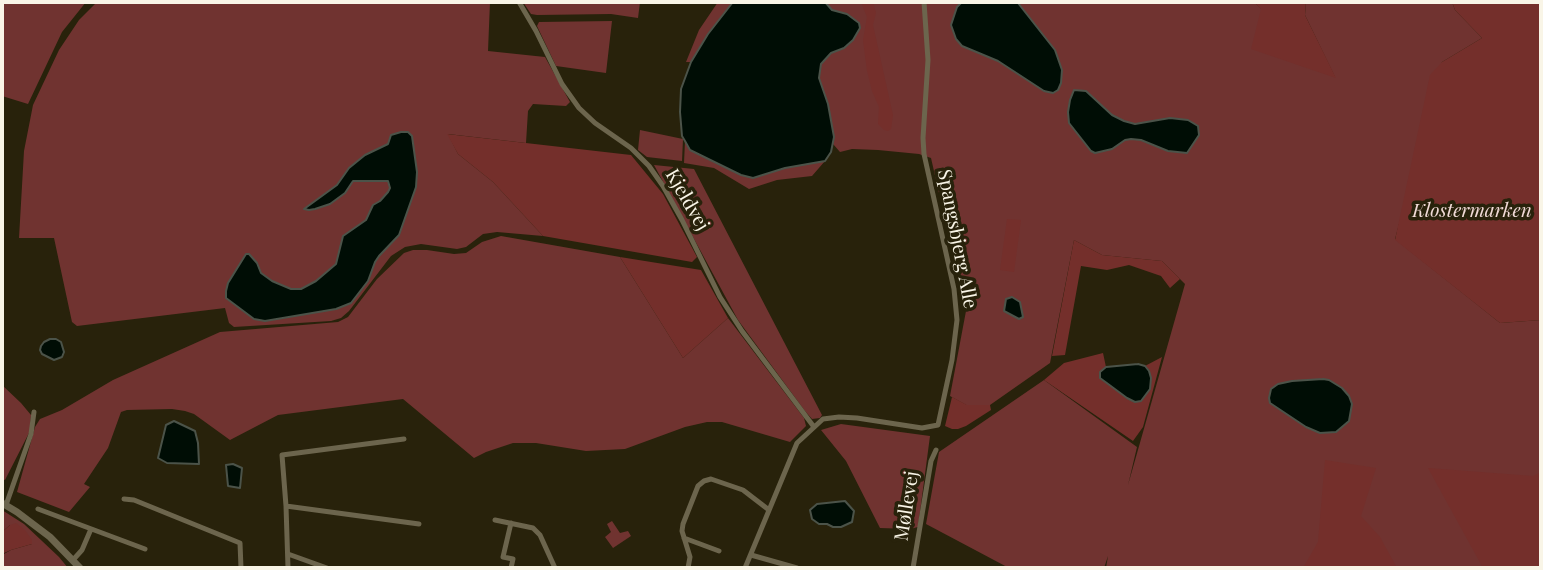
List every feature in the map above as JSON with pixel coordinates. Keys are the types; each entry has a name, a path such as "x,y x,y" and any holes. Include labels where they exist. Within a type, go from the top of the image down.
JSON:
{"street":[{"name":"Kjeldvej","path":"519,2 562,84 579,108 595,123 631,148 649,166 663,186 720,297 742,331 814,426"},
{"name":"Spangsbjerg Alle","path":"814,426 823,419 839,417 922,428 938,425 957,320 954,289 923,138 928,60 924,2"},
{"path":"34,411 32,434 4,504 50,537 80,568"},
{"path":"745,568 797,443 814,426"},
{"path":"288,568 282,455 404,439"},
{"name":"Møllevej","path":"913,568 931,461 936,450"},
{"path":"688,568 690,556 682,531 683,524 698,486 704,481 712,480 743,490 769,510"},
{"path":"124,499 134,500 240,543 241,568"},
{"path":"286,506 419,523"},
{"path":"38,509 145,549"},
{"path":"495,520 533,528 540,535 555,568"},
{"path":"511,523 503,557 513,559 511,568"},
{"path":"74,560 82,550 91,529"},
{"path":"684,538 719,551"},
{"path":"288,554 327,568"},
{"path":"751,555 797,568"}],"shaded area":[{"path":"2,2 86,2 62,32 28,104 2,96"},
{"path":"97,2 490,2 488,51 545,57 570,102 566,106 533,104 528,111 526,143 448,134 458,154 493,182 543,236 497,232 483,234 466,247 457,249 421,244 405,247 391,256 349,311 341,318 331,321 234,327 229,323 225,308 77,326 72,322 54,238 19,238 24,151 33,105 59,50 79,20"},
{"path":"523,2 640,2 638,18 611,14 537,15 531,14"},
{"path":"718,2 733,2 708,34 691,62 686,62 699,30"},
{"path":"733,2 825,2 832,10 847,14 859,23 860,28 853,40 844,48 831,53 821,64 819,78 828,104 834,137 831,152 825,161 785,168 753,178 741,175 690,150 682,136 681,89 691,62 708,34"},
{"path":"825,2 1254,2 1335,77 1305,15 1306,2 1452,2 1455,10 1482,38 1442,62 1395,239 1500,323 1541,320 1541,568 1106,568 1108,556 1104,568 1009,568 926,524 939,452 1044,380 1137,447 1128,485 1185,284 1162,261 1102,255 1074,240 1050,363 990,405 968,406 950,396 966,311 931,158 919,154 878,150 852,149 840,152 833,144 828,104 819,77 821,64 831,53 844,48 847,14 832,10"},
{"path":"962,2 1018,3 1055,50 1062,70 1058,90 1053,93 1044,91 998,61 962,46 951,25 957,7"},
{"path":"612,21 606,73 556,66 537,26 539,22"},
{"path":"1074,90 1086,91 1112,115 1124,121 1135,124 1170,118 1188,120 1198,126 1199,135 1187,153 1168,151 1141,140 1131,139 1112,149 1095,153 1069,123 1068,112"},
{"path":"640,130 683,139 682,161 647,157 638,150"},
{"path":"408,132 412,136 417,172 416,187 399,235 379,256 368,281 351,303 336,309 265,321 254,319 226,298 228,283 246,254 257,263 261,273 291,289 301,289 316,281 336,264 343,236 366,220 373,205 388,192 388,181 353,181 345,193 330,204 304,209 337,185 349,168 365,155 388,144 391,135"},
{"path":"685,141 690,150 752,178 785,168 825,161 812,176 777,180 749,189 714,168 684,163"},
{"path":"654,165 694,169 822,415 820,418 812,419 805,411 738,320"},
{"path":"501,236 620,257 683,358 728,318 804,418 806,426 790,442 722,422 707,422 685,427 625,449 586,451 536,443 513,443 474,458 403,399 278,415 230,440 194,414 185,411 127,410 121,412 108,448 84,484 90,487 69,512 17,492 35,427 40,419 62,410 113,380 220,332 338,322 348,317 377,279 404,253 427,250 466,253 482,242"},
{"path":"1012,297 1020,302 1023,317 1019,319 1004,311 1006,299"},
{"path":"50,339 61,342 64,352 62,357 54,360 42,354 41,346"},
{"path":"1138,364 1145,366 1151,378 1150,389 1141,401 1135,402 1127,398 1100,378 1100,372 1106,367"},
{"path":"1323,379 1342,388 1352,404 1349,421 1336,432 1320,433 1306,427 1270,403 1271,389 1278,384"},
{"path":"2,385 31,415 30,431 5,480 2,479"},
{"path":"174,421 195,431 199,464 167,463 158,458 166,425"},
{"path":"841,424 930,436 918,527 880,528 846,461 821,430"},
{"path":"233,464 242,468 240,488 228,486 226,465"},
{"path":"845,501 854,511 852,522 833,527 819,524 812,519 810,510 817,504"},
{"path":"2,510 24,524 68,568 2,568 2,555 32,544 10,525 2,532"},
{"path":"612,521 620,533 628,531 631,536 613,548 605,537 611,532 607,524"}],"green space":[{"path":"861,2 873,2 876,13 873,25 893,115 891,129 888,131 878,124 879,107 867,71 863,40 867,17"},
{"path":"1254,2 1306,2 1305,15 1336,78 1251,49 1261,9"},
{"name":"Klostermarken","path":"1452,2 1541,2 1541,320 1500,323 1395,240 1430,75 1442,62 1482,38 1455,10"},
{"path":"447,134 631,155 663,194 697,257 692,262 543,236 493,182 458,154"},
{"path":"1007,219 1021,220 1014,272 1000,270"},
{"path":"1074,240 1102,255 1162,261 1180,279 1170,288 1161,276 1129,265 1107,270 1081,266 1065,355 1052,356"},
{"path":"620,257 701,270 728,318 683,358"},
{"path":"1103,353 1106,367 1101,372 1150,371 1145,366 1162,357 1143,427 1133,441 1044,380 1064,363"},
{"path":"952,397 967,405 990,405 991,410 966,426 952,429 945,426"},
{"path":"1325,460 1376,468 1361,516 1380,537 1397,568 1303,568 1318,542"},
{"path":"1428,468 1533,476 1541,472 1541,568 1483,568"},
{"path":"16,523 25,530 32,544 2,554 2,532"}]}
